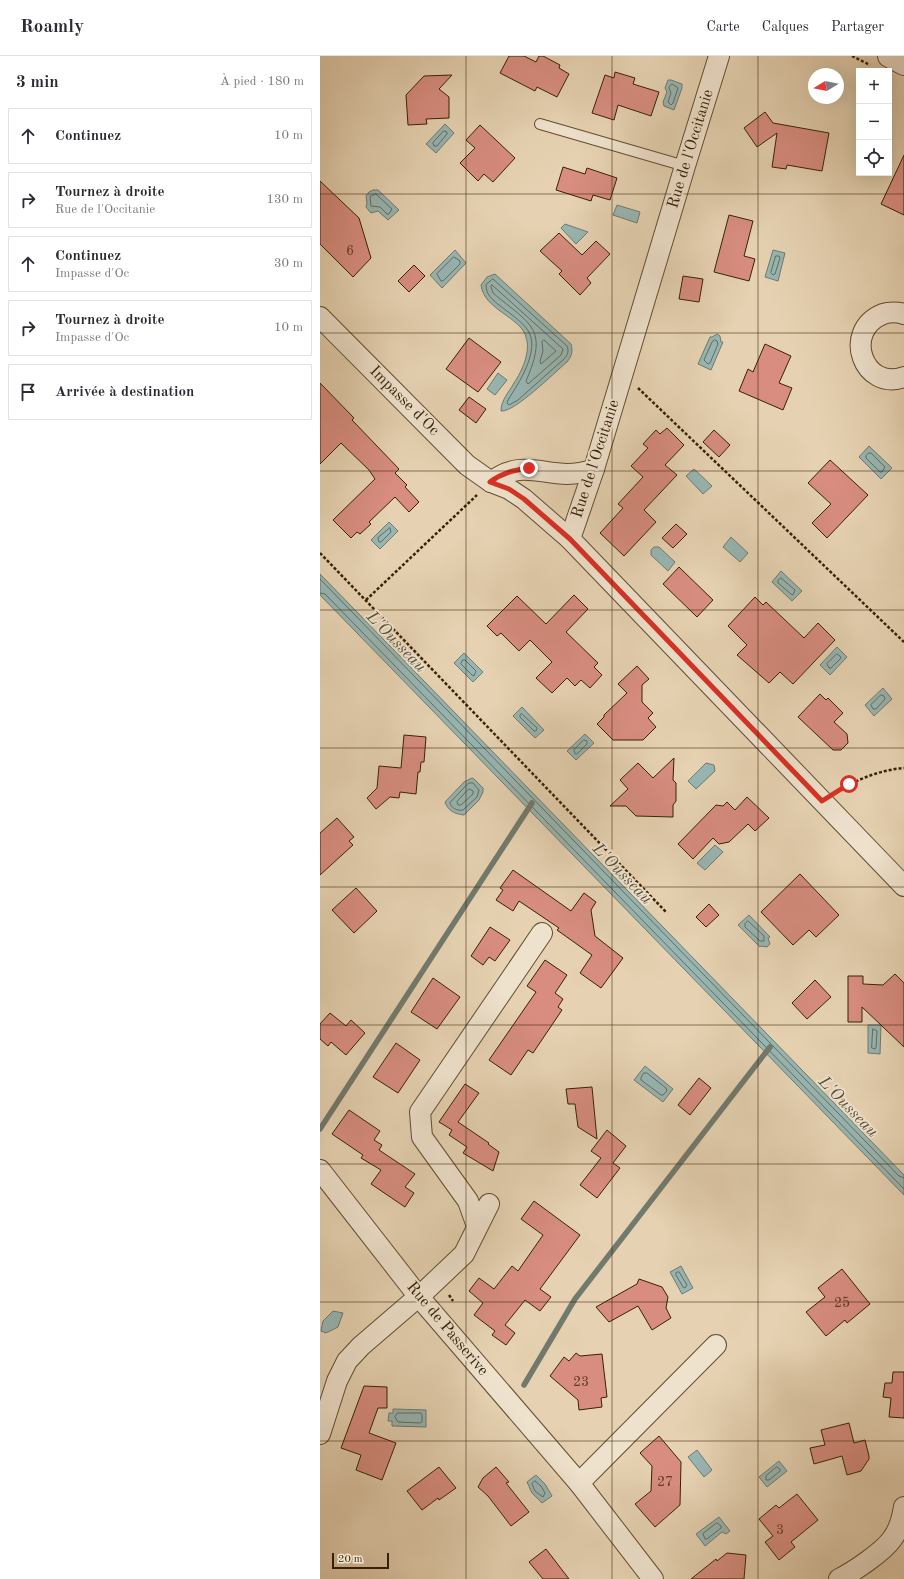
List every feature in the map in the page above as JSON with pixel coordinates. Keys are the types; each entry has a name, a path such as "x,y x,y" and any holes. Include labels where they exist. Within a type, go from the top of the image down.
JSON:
{"street":[{"name":"Rue de l'Occitanie","path":"719,56 594,469 570,539 904,886"},
{"path":"882,62 904,64"},
{"path":"904,314 888,312 876,317 866,326 861,338 860,351 865,364 874,373 886,379 898,379 904,377"},
{"name":"Impasse d'Oc","path":"320,316 467,465 490,482 509,489 524,499 570,539"},
{"path":"490,482 499,476 514,470 529,468 568,474 594,469"},
{"path":"477,1226 468,1201 422,1137 420,1112 542,933"},
{"name":"Rue de Passerive","path":"320,1170 419,1297 579,1484 653,1579"},
{"path":"320,1434 337,1381 347,1361 361,1346 419,1297 464,1254 489,1204"},
{"path":"579,1484 716,1345"},
{"path":"839,1579 869,1560 891,1541 898,1529 904,1507"}],"lane":[{"path":"540,124 685,166"}],"path":[{"path":"852,56 882,62"},
{"path":"623,373 904,642"},
{"path":"366,600 490,482"},
{"path":"320,553 666,912"},
{"path":"822,801 849,784 878,772 904,768"}],"water":[{"path":"668,80 682,84 674,110 664,106 663,102 667,92 665,88"},
{"path":"445,124 454,133 436,153 426,144"},
{"path":"373,190 378,190 399,210 388,220 378,211 371,213 366,207 366,196"},
{"path":"617,205 640,212 637,223 613,215"},
{"path":"565,224 588,232 576,244 561,228"},
{"path":"455,250 466,263 442,288 430,275"},
{"path":"773,250 785,253 778,281 765,277"},
{"path":"495,274 571,344 572,349 571,356 567,362 545,382 525,399 507,410 501,411 504,400 523,367 527,355 527,343 523,330 495,307 484,294 481,285 487,277"},
{"path":"717,334 720,336 721,342 723,342 711,370 698,364 710,337"},
{"path":"498,373 507,380 495,395 487,389"},
{"path":"869,446 892,468 881,479 859,457"},
{"path":"694,469 712,486 703,494 686,476"},
{"path":"389,522 398,531 380,549 371,540"},
{"path":"731,537 748,553 740,562 723,547"},
{"path":"654,547 659,547 675,562 668,571 651,555 651,550"},
{"path":"781,571 802,591 792,601 772,582"},
{"path":"320,574 904,1175 904,1195 320,595"},
{"path":"837,647 847,657 830,675 820,665"},
{"path":"464,653 483,672 473,682 454,663"},
{"path":"883,688 892,699 874,716 865,705"},
{"path":"522,707 544,730 535,738 513,716"},
{"path":"585,734 594,743 576,760 567,751"},
{"path":"706,763 714,765 715,771 696,789 688,781"},
{"path":"472,778 483,788 483,792 479,800 464,815 452,812 445,802 464,782"},
{"path":"715,845 723,852 705,870 697,863"},
{"path":"749,915 770,937 768,938 770,944 767,947 760,947 738,925"},
{"path":"868,1025 881,1025 880,1054 868,1053"},
{"path":"645,1066 673,1089 663,1102 634,1080"},
{"path":"681,1266 693,1288 682,1294 670,1272"},
{"path":"333,1311 343,1313 338,1327 326,1333 321,1331 323,1321"},
{"path":"393,1409 426,1410 426,1427 392,1426 392,1421 388,1421 389,1413 393,1413"},
{"path":"697,1450 712,1470 704,1477 688,1457"},
{"path":"779,1461 787,1471 767,1487 759,1477"},
{"path":"536,1475 545,1484 552,1496 542,1503 532,1493 527,1482"},
{"path":"719,1517 730,1531 726,1534 722,1532 705,1546 696,1534"}],"building":[{"path":"509,56 524,56 536,62 539,56 543,56 560,65 559,68 569,74 557,97 537,87 535,91 500,73"},
{"path":"615,72 635,78 633,84 659,92 651,116 618,105 614,120 592,113 605,75 614,78"},
{"path":"452,75 439,89 449,97 449,118 426,119 427,124 408,125 406,95 424,76"},
{"path":"765,112 773,123 829,133 822,171 787,165 786,169 772,167 777,133 757,147 744,128"},
{"path":"480,125 515,158 493,182 484,174 478,181 460,163 475,148 466,140"},
{"path":"904,155 904,215 881,204"},
{"path":"563,167 585,174 587,168 617,178 610,200 593,195 591,201 556,190"},
{"path":"320,181 359,218 371,258 353,277 320,244"},
{"path":"729,215 753,221 744,256 755,259 749,281 714,272"},
{"path":"559,233 582,255 596,241 610,254 587,278 591,283 580,295 559,274 562,271 540,251"},
{"path":"414,265 425,276 409,292 398,281"},
{"path":"683,276 703,279 699,302 679,299"},
{"path":"469,338 501,362 478,392 446,369"},
{"path":"765,344 791,356 779,383 792,388 783,410 739,391 748,369 753,372"},
{"path":"320,383 354,418 352,420 399,469 395,473 407,485 405,487 419,502 409,512 395,497 369,522 371,524 360,534 357,532 351,538 333,520 375,479 369,470 341,443 320,464"},
{"path":"469,397 486,409 476,423 459,410"},
{"path":"667,428 684,445 665,465 677,475 644,510 656,522 624,556 600,533 623,508 618,504 643,477 631,466 648,448 643,444 656,430 660,434"},
{"path":"714,430 730,445 719,457 703,442"},
{"path":"830,460 868,495 827,538 812,523 831,504 808,483"},
{"path":"676,524 687,534 673,548 662,538"},
{"path":"679,567 713,600 697,617 663,584"},
{"path":"574,595 588,609 566,632 598,663 594,667 602,675 590,688 581,680 575,686 567,678 552,693 536,678 552,662 530,640 519,651 501,633 497,636 487,626 517,596 546,624"},
{"path":"755,597 763,605 766,602 804,638 818,623 835,640 793,684 780,672 769,683 737,655 747,645 728,626"},
{"path":"637,666 649,679 642,685 642,702 653,713 648,718 656,727 643,740 613,740 597,724 604,717 604,715 627,693 618,684"},
{"path":"820,694 826,700 828,698 843,713 834,722 847,734 848,743 841,750 833,750 798,717"},
{"path":"404,735 426,737 424,762 421,762 420,772 418,772 416,794 400,792 399,798 390,797 376,809 367,798 377,788 379,766 401,768"},
{"path":"674,758 673,780 676,783 676,801 673,805 673,817 636,816 626,806 610,806 628,789 620,780 638,763 653,778"},
{"path":"747,797 769,818 755,831 748,824 729,842 719,844 713,838 693,859 678,844 716,805 723,806 727,802 735,810"},
{"path":"337,818 354,837 349,841 353,845 320,875 320,833"},
{"path":"513,870 571,911 584,893 596,902 591,910 595,936 623,958 601,988 580,973 592,955 557,930 559,928 519,901 513,911 496,900 503,890 500,888"},
{"path":"800,874 839,915 816,937 809,930 793,945 761,912"},
{"path":"356,888 377,911 354,933 332,910"},
{"path":"709,904 719,915 706,927 696,917"},
{"path":"490,927 510,940 495,961 489,957 483,965 471,956"},
{"path":"545,960 567,975 555,993 563,999 558,1007 562,1010 533,1053 528,1050 511,1075 489,1060 536,992 527,986"},
{"path":"895,974 904,983 904,1047 862,1007 862,1022 848,1022 848,976 863,976 863,984 883,985"},
{"path":"433,978 460,997 437,1029 411,1012"},
{"path":"815,980 831,997 807,1019 792,1003"},
{"path":"330,1013 346,1026 351,1020 365,1033 346,1055 331,1042 328,1046 320,1039 320,1024"},
{"path":"396,1043 420,1060 398,1093 373,1077"},
{"path":"699,1078 711,1088 690,1115 678,1105"},
{"path":"465,1084 479,1093 458,1122 489,1143 488,1144 499,1152 493,1171 463,1153 467,1147 449,1135 452,1130 439,1122"},
{"path":"592,1087 597,1139 578,1127 575,1104 568,1104 566,1089"},
{"path":"349,1110 380,1131 374,1140 382,1145 379,1150 415,1174 405,1187 414,1193 405,1207 371,1184 381,1170 361,1158 363,1155 332,1134"},
{"path":"607,1130 626,1146 613,1163 620,1168 597,1198 580,1185 601,1158 591,1151"},
{"path":"534,1201 580,1235 540,1289 551,1297 540,1311 525,1300 505,1325 515,1333 506,1345 492,1335 495,1331 474,1315 483,1303 469,1291 479,1278 494,1289 512,1266 518,1271 543,1235 521,1219"},
{"path":"842,1269 870,1304 847,1323 845,1320 826,1336 806,1312 825,1297 818,1288"},
{"path":"639,1279 662,1287 668,1297 666,1308 671,1318 652,1330 638,1306 609,1322 596,1307 637,1284"},
{"path":"576,1353 580,1356 602,1354 607,1397 601,1398 602,1407 579,1410 578,1400 550,1376 564,1357 569,1361"},
{"path":"893,1372 904,1372 904,1418 889,1417 891,1398 883,1397 885,1383 892,1383"},
{"path":"364,1386 387,1387 387,1408 378,1408 369,1433 396,1443 382,1480 356,1470 361,1455 341,1448"},
{"path":"849,1423 854,1443 865,1440 869,1456 869,1459 861,1471 847,1475 842,1456 814,1464 810,1448 825,1445 821,1430"},
{"path":"659,1436 681,1462 680,1505 655,1527 635,1504 651,1491 652,1466 640,1453"},
{"path":"439,1467 456,1488 439,1500 438,1498 422,1510 407,1491"},
{"path":"496,1467 509,1482 506,1483 529,1512 511,1526 488,1496 478,1487 483,1478"},
{"path":"797,1494 818,1520 791,1542 795,1547 779,1560 765,1542 773,1536 759,1519 776,1505 779,1508"},
{"path":"546,1549 569,1579 543,1579 529,1562"},
{"path":"727,1553 746,1555 744,1579 691,1579 716,1559 717,1561"}],"waterway":[{"path":"320,1129 532,803"},
{"path":"524,1385 575,1299 770,1047"}],"route":[{"path":"529,468 514,470 499,476 490,482 509,489 524,499 540,511 570,539 822,801 849,784"}],"water label":[{"name":"L'Ousseau","path":"396,642"},
{"name":"L'Ousseau","path":"622,874"},
{"name":"L'Ousseau","path":"848,1107"}]}
